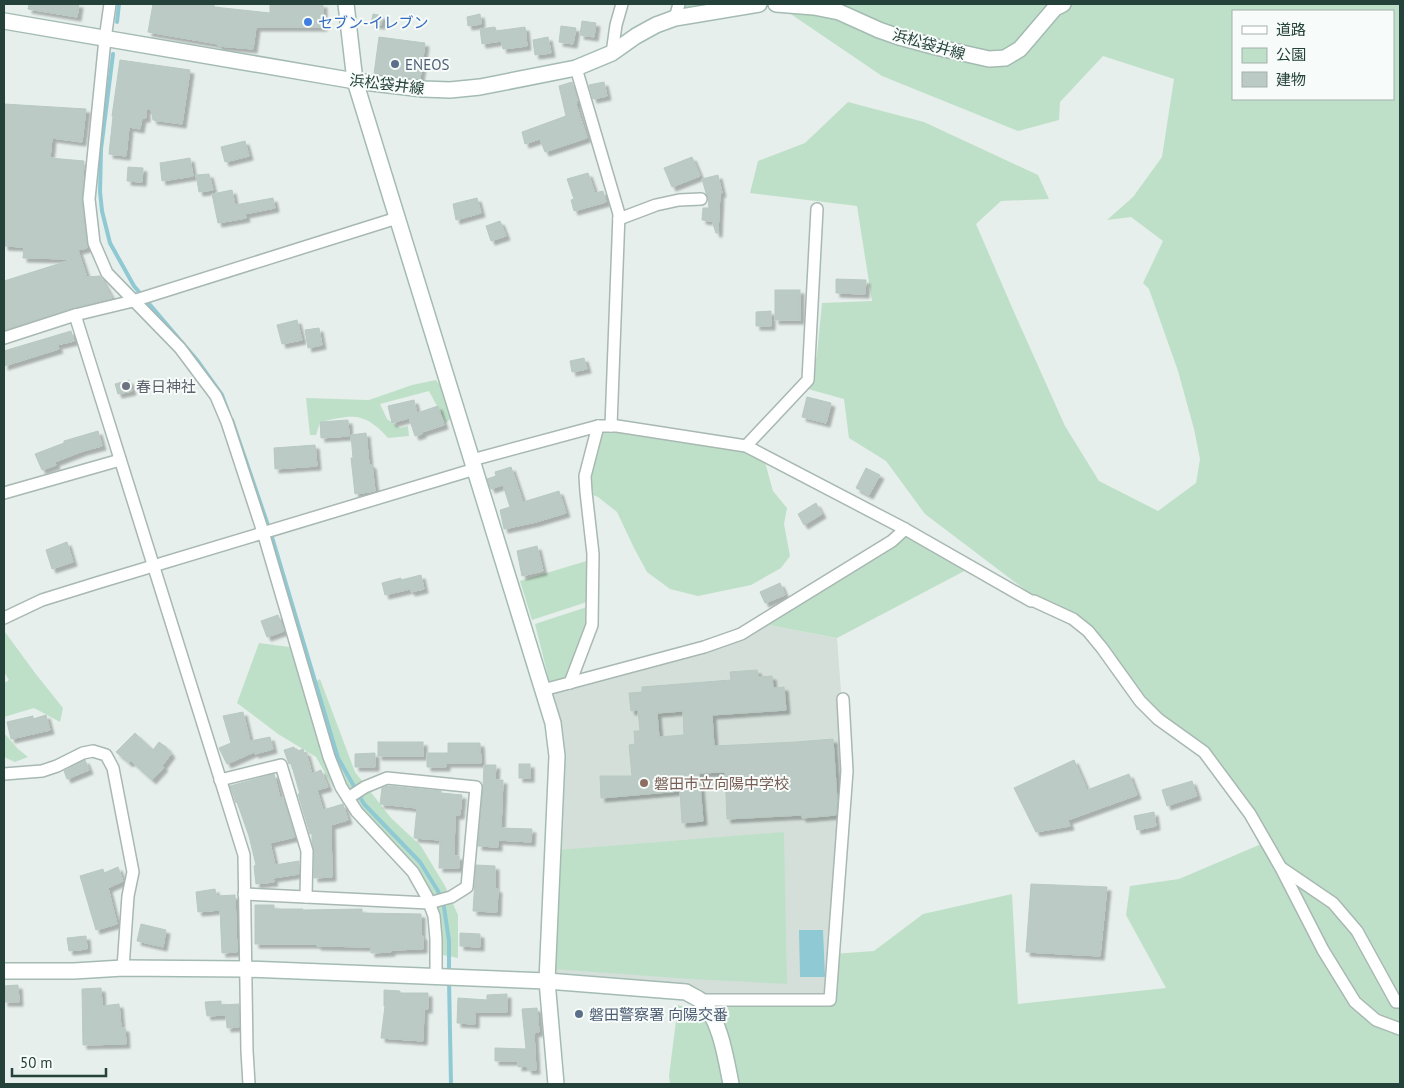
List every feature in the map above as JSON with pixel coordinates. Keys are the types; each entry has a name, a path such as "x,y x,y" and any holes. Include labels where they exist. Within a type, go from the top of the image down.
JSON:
{"street":[{"path":"110,4 89,199 94,243 107,273 180,348 216,396 227,422 263,532 329,757 342,787 357,812 413,872 427,897 434,916 436,976"},
{"path":"346,4 355,81 553,724 556,756 548,981 556,1084"},
{"path":"612,53 616,25 622,4"},
{"name":"浜松袋井線","path":"4,21 355,81 423,89 450,90 480,87 576,68 612,53 677,11 759,4"},
{"name":"浜松袋井線","path":"776,4 814,7 839,12 899,37 974,57 989,59 1005,58 1020,49 1055,8 1063,4"},
{"path":"576,68 619,214 611,426"},
{"path":"619,219 656,205 679,200 700,199"},
{"path":"746,446 808,380 817,209"},
{"path":"4,338 75,315 133,301 397,218"},
{"path":"75,315 244,855 249,1084"},
{"path":"570,683 592,626 593,554 585,476 598,426"},
{"path":"4,618 42,600 598,426 611,426 746,446 905,529 1031,601 1073,619 1088,631 1140,701 1158,719 1204,752 1250,814 1281,868 1323,950 1355,1002 1376,1020 1400,1029"},
{"path":"4,493 120,460"},
{"path":"544,690 704,647 741,634 892,541 905,529"},
{"path":"699,1000 830,1000 847,771 842,698"},
{"path":"4,774 42,771 57,766 82,753 93,751 106,755 113,768 133,872 128,896 123,968"},
{"path":"220,780 282,765 307,851 306,897"},
{"path":"244,894 429,904 451,897 466,887 476,787 386,778 365,787 348,798"},
{"path":"1281,868 1334,903 1357,931 1396,1002 1400,1002"},
{"path":"4,971 74,971 123,968 245,968 548,981 686,992 699,1000 709,1010 715,1020 731,1084"}],"shaded area":[{"path":"758,623 837,638 847,771 830,1000 699,1000 547,981 556,751 543,690"}],"green space":[{"path":"679,4 776,4 675,18"},
{"path":"776,4 1400,4 1400,1084 670,1084 669,1076 678,1005 722,1018 717,1005 825,1000 833,954 874,951 923,914 1012,894 1018,1004 1166,988 1126,915 1130,886 1179,879 1266,842 1200,750 1151,712 1102,648 925,514 886,461 849,438 844,399 808,389 817,355 822,303 872,301 857,206 750,193 758,161 805,143 848,102 924,122 1038,175 1049,199 1001,201 976,224 1065,426 1099,481 1158,511 1196,483 1200,459 1194,429 1178,371 1149,289 1143,283 1163,241 1131,217 1107,220 1133,197 1162,157 1174,79 1103,56 1060,102 1059,120 1018,131 882,76"},
{"path":"436,380 442,388 452,417 446,423 429,391 380,404 387,419 400,428 408,426 409,436 388,438 372,423 357,417 320,422 316,435 310,435 306,398 369,400 412,385"},
{"path":"598,426 746,446 763,455 773,491 787,508 784,524 790,556 781,568 751,585 698,596 670,589 647,572 617,512 598,497 586,492"},
{"path":"905,529 972,567 837,638 758,623"},
{"path":"593,559 593,600 532,620 520,581"},
{"path":"593,605 570,683 551,688 535,624"},
{"path":"4,631 63,708 60,722 34,708 4,717 4,683 9,680 4,672"},
{"path":"259,643 297,648 309,686 320,679 355,772 391,818 421,846 445,886 458,915 458,958 443,955 436,911 346,795 333,787 316,757 278,734 237,703"},
{"path":"4,733 28,757 15,762 6,758 4,755"},
{"path":"784,832 787,984 554,969 558,850"}],"water":[{"path":"799,930 823,930 825,977 800,977"}],"building":[{"path":"29,4 79,4 77,17 28,9"},
{"path":"153,4 214,4 214,7 270,13 270,4 323,4 323,27 256,27 253,49 218,46 218,44 148,32"},
{"path":"373,14 383,16 381,25 371,24"},
{"path":"480,14 481,24 468,26 467,17"},
{"path":"582,21 596,23 594,37 580,35"},
{"path":"561,26 576,28 573,44 559,42"},
{"path":"495,27 496,31 525,27 527,46 503,49 501,41 482,44 480,29"},
{"path":"379,37 425,43 420,79 374,74"},
{"path":"548,37 551,53 535,55 533,40"},
{"path":"120,60 190,70 182,124 153,120 151,109 146,109 146,118 142,118 140,129 129,127 126,156 109,154"},
{"path":"572,82 578,101 576,104 587,138 545,152 540,139 525,144 522,132 566,116 559,86"},
{"path":"604,82 607,96 593,99 589,85"},
{"path":"4,104 86,109 82,142 52,138 50,158 84,161 82,200 87,248 78,250 87,277 100,276 112,298 4,330 4,281 74,259 23,258 24,247 4,246"},
{"path":"245,141 249,156 225,162 221,147"},
{"path":"692,157 700,176 672,187 664,168"},
{"path":"190,158 193,176 162,181 160,163"},
{"path":"128,167 143,168 142,182 127,181"},
{"path":"588,173 595,193 603,191 606,202 574,211 571,200 574,199 567,179"},
{"path":"209,174 213,190 199,192 196,175"},
{"path":"718,175 722,193 720,193 718,233 716,233 712,221 702,220 703,208 709,208 702,179"},
{"path":"232,190 235,205 273,198 275,208 245,214 246,218 218,223 212,194"},
{"path":"477,198 481,213 456,220 453,204"},
{"path":"500,221 506,236 491,241 486,226"},
{"path":"836,279 866,280 865,294 836,293"},
{"path":"775,290 800,290 800,320 775,320"},
{"path":"771,311 771,326 756,326 756,312"},
{"path":"297,320 302,340 282,344 277,325"},
{"path":"319,328 322,345 308,348 305,330"},
{"path":"71,331 74,341 57,345 59,349 4,366 4,351"},
{"path":"584,358 587,369 572,372 570,361"},
{"path":"129,380 132,391 118,394 115,384"},
{"path":"807,397 831,403 826,423 802,417"},
{"path":"414,400 417,413 438,406 444,425 415,436 409,418 392,423 388,406"},
{"path":"348,420 349,436 321,438 320,422"},
{"path":"98,431 102,446 55,462 56,465 42,470 35,454 64,443 64,441"},
{"path":"366,433 369,464 372,465 375,491 355,494 351,458 353,458 351,435"},
{"path":"315,445 317,466 275,469 274,448"},
{"path":"511,467 523,502 559,491 566,513 504,529 500,510 510,507 503,485 491,489 487,479 496,476 495,472"},
{"path":"866,468 880,475 869,495 856,488"},
{"path":"816,503 822,514 804,525 798,514"},
{"path":"67,542 73,562 52,569 46,550"},
{"path":"537,546 543,571 522,576 517,551"},
{"path":"421,575 424,589 411,592 410,589 385,595 382,583"},
{"path":"780,583 785,595 765,603 760,592"},
{"path":"278,615 284,631 267,637 261,621"},
{"path":"757,670 758,677 772,676 773,688 784,687 786,710 712,715 714,746 833,739 837,800 836,815 802,818 802,815 727,819 725,772 699,773 703,821 682,823 680,791 601,798 600,776 632,776 629,745 635,744 634,731 640,731 638,710 631,711 629,693 642,692 642,687 731,680 730,672","holes":["683,711 684,735 659,737 657,713"]},
{"path":"243,712 250,741 270,737 273,749 255,754 254,752 227,764 219,748 231,743 223,716"},
{"path":"46,715 50,730 11,739 7,722 33,716 33,719"},
{"path":"135,733 153,750 159,742 171,754 162,766 164,767 152,780 131,761 129,763 116,752"},
{"path":"378,742 423,742 423,756 378,756"},
{"path":"448,743 480,743 481,763 446,763 446,767 427,767 427,753 448,753"},
{"path":"294,747 298,751 303,749 304,753 306,752 312,774 321,770 328,787 317,790 323,810 343,804 348,820 331,825 332,877 314,878 312,833 310,834 291,763 289,764 284,750"},
{"path":"375,753 375,767 355,767 355,754"},
{"path":"85,760 89,770 67,779 64,771"},
{"path":"1074,760 1087,790 1129,774 1137,795 1068,820 1070,826 1036,832 1014,788"},
{"path":"519,764 530,764 530,778 519,778"},
{"path":"484,765 496,765 495,780 503,780 501,828 532,829 531,842 498,840 498,847 478,846"},
{"path":"274,774 280,798 283,798 295,837 270,843 275,865 299,861 299,874 273,878 274,882 256,884 254,866 256,865 249,836 230,786"},
{"path":"1192,781 1197,796 1167,806 1162,790"},
{"path":"388,786 462,795 460,815 455,815 454,856 459,856 459,868 439,868 440,840 414,838 417,808 380,804 382,788"},
{"path":"1154,812 1156,826 1137,830 1134,816"},
{"path":"476,865 495,866 495,889 498,889 497,912 473,911"},
{"path":"118,867 123,881 108,888 117,924 96,930 80,876 103,869 104,873"},
{"path":"1031,884 1107,887 1100,956 1026,952"},
{"path":"215,889 216,896 235,895 237,952 222,953 220,910 198,912 196,892"},
{"path":"255,905 274,905 274,909 362,909 362,913 421,914 423,949 371,953 371,947 317,946 317,944 255,944"},
{"path":"141,924 166,930 163,947 137,941"},
{"path":"460,933 480,934 480,947 460,946"},
{"path":"86,936 87,949 69,951 67,938"},
{"path":"18,985 19,1002 4,1002 4,986"},
{"path":"101,988 102,1006 119,1004 121,1028 125,1028 126,1044 83,1045 82,989"},
{"path":"384,990 400,991 400,993 428,993 428,1009 424,1009 423,1041 381,1038 385,1006"},
{"path":"507,994 507,1012 475,1012 475,1024 457,1023 458,998 487,1000 487,995"},
{"path":"221,1001 221,1005 239,1004 239,1027 227,1028 226,1015 207,1016 205,1002"},
{"path":"537,1008 539,1032 534,1033 536,1070 528,1070 527,1066 518,1067 518,1061 495,1061 495,1048 526,1049 522,1009"}],"waterway":[{"path":"117,22 119,4"},
{"path":"113,54 101,149 100,192 102,211 110,243 134,286 197,360 222,395 229,414"},
{"path":"232,420 272,537 338,758 364,804 420,862 438,891 444,907 449,941 449,973"},
{"path":"449,980 451,1084"}],"place":[{"name":"セブン-イレブン","path":"308,22"},
{"name":"ENEOS","path":"395,64"},
{"name":"春日神社","path":"126,386"},
{"name":"磐田市立向陽中学校","path":"644,783"},
{"name":"磐田警察署 向陽交番","path":"579,1014"}]}
